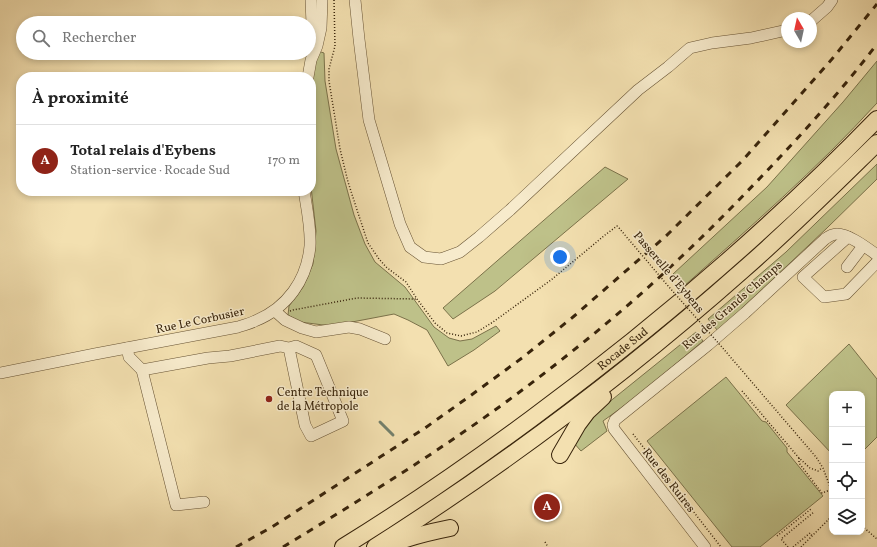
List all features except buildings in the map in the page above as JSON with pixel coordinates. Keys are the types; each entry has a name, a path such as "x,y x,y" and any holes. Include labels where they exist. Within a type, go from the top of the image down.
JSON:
{"highway":[{"name":"Rocade Sud","path":"346,544 474,461 621,352 694,291 756,236 818,178 877,119"},
{"name":"Rocade Sud","path":"375,547 518,450 609,382 744,270 801,218 877,143"},
{"path":"560,455 578,424 587,412 706,302"},
{"path":"384,547 413,536 450,528"}],"street":[{"path":"311,0 312,16"},
{"path":"316,49 321,28 322,0"},
{"path":"355,0 370,120 400,224 410,247 424,257 441,259 460,252 479,237 510,210 638,90 690,48 781,31"},
{"path":"817,15 832,0"},
{"path":"309,72 312,60"},
{"name":"Rue Le Corbusier","path":"0,373 238,327 278,314 300,283 306,268 310,246 309,221 305,196"},
{"name":"Rue des Grands Champs","path":"614,429 615,420 708,345 825,239 835,234 841,234 877,255"},
{"path":"848,237 803,277 824,297 846,294 877,262"},
{"path":"847,267 863,246"},
{"path":"278,314 285,320 302,328 316,332 349,327 360,329 385,339"},
{"path":"142,370 208,358 230,356 280,346 289,348 296,346 316,355 343,421 311,436 305,426 289,348"},
{"path":"127,348 130,357 142,370 176,505 204,502"},
{"name":"Rue des Ruires","path":"614,429 704,547"}],"path":[{"path":"334,0 335,46 328,69 340,148 348,182 368,243 386,267 406,282 417,299"},
{"name":"Passerelle d'Eybens","path":"417,299 436,324 447,333 461,336 477,332 551,280 617,226 816,457 823,468 829,485"},
{"path":"278,314 357,298 417,299"},
{"path":"742,391 799,458 810,468 818,471 823,468"},
{"path":"634,434 721,547"},
{"path":"799,458 799,463 822,493 829,491"},
{"path":"777,536 811,509"},
{"path":"807,512 811,516"},
{"path":"787,547 781,539 814,512"},
{"path":"801,547 829,519"},
{"path":"792,524 795,528"},
{"path":"865,529 877,539"},
{"path":"793,547 810,533 812,536"},
{"path":"545,542 548,547"}],"green space":[{"path":"318,51 324,53 325,81 336,149 354,215 365,244 375,262 405,287 434,327 449,338 460,341 472,339 496,326 500,331 474,350 448,366 427,330 394,314 331,326 300,322 288,315 289,306 303,287 313,264 316,231 312,196 316,196 316,72 314,72"},
{"path":"877,61 877,103 807,175 683,287 673,274 767,187 843,102"},
{"path":"877,164 877,179 718,331 708,319 786,252"},
{"path":"605,167 628,179 495,291 453,319 443,308"},
{"path":"696,332 703,341 639,395 603,421 607,431 581,451 573,442 589,415 608,403"},
{"path":"849,344 877,379 877,437 865,449 865,391 829,391 829,451 786,405"},
{"path":"726,377 762,421 766,422 787,448 787,452 823,496 760,547 732,547 647,441"}],"waterway":[{"path":"380,422 393,435"}],"railway":[{"path":"236,547 272,527 425,428 522,358 573,317 666,236 742,161 832,59 877,4"},
{"path":"283,547 386,483 487,416 584,342 649,287 691,248 763,175 822,111 877,44"}],"place":[{"name":"Centre Technique de la Métropole","path":"269,399"},
{"name":"Total relais d'Eybens","path":"547,507"}]}
